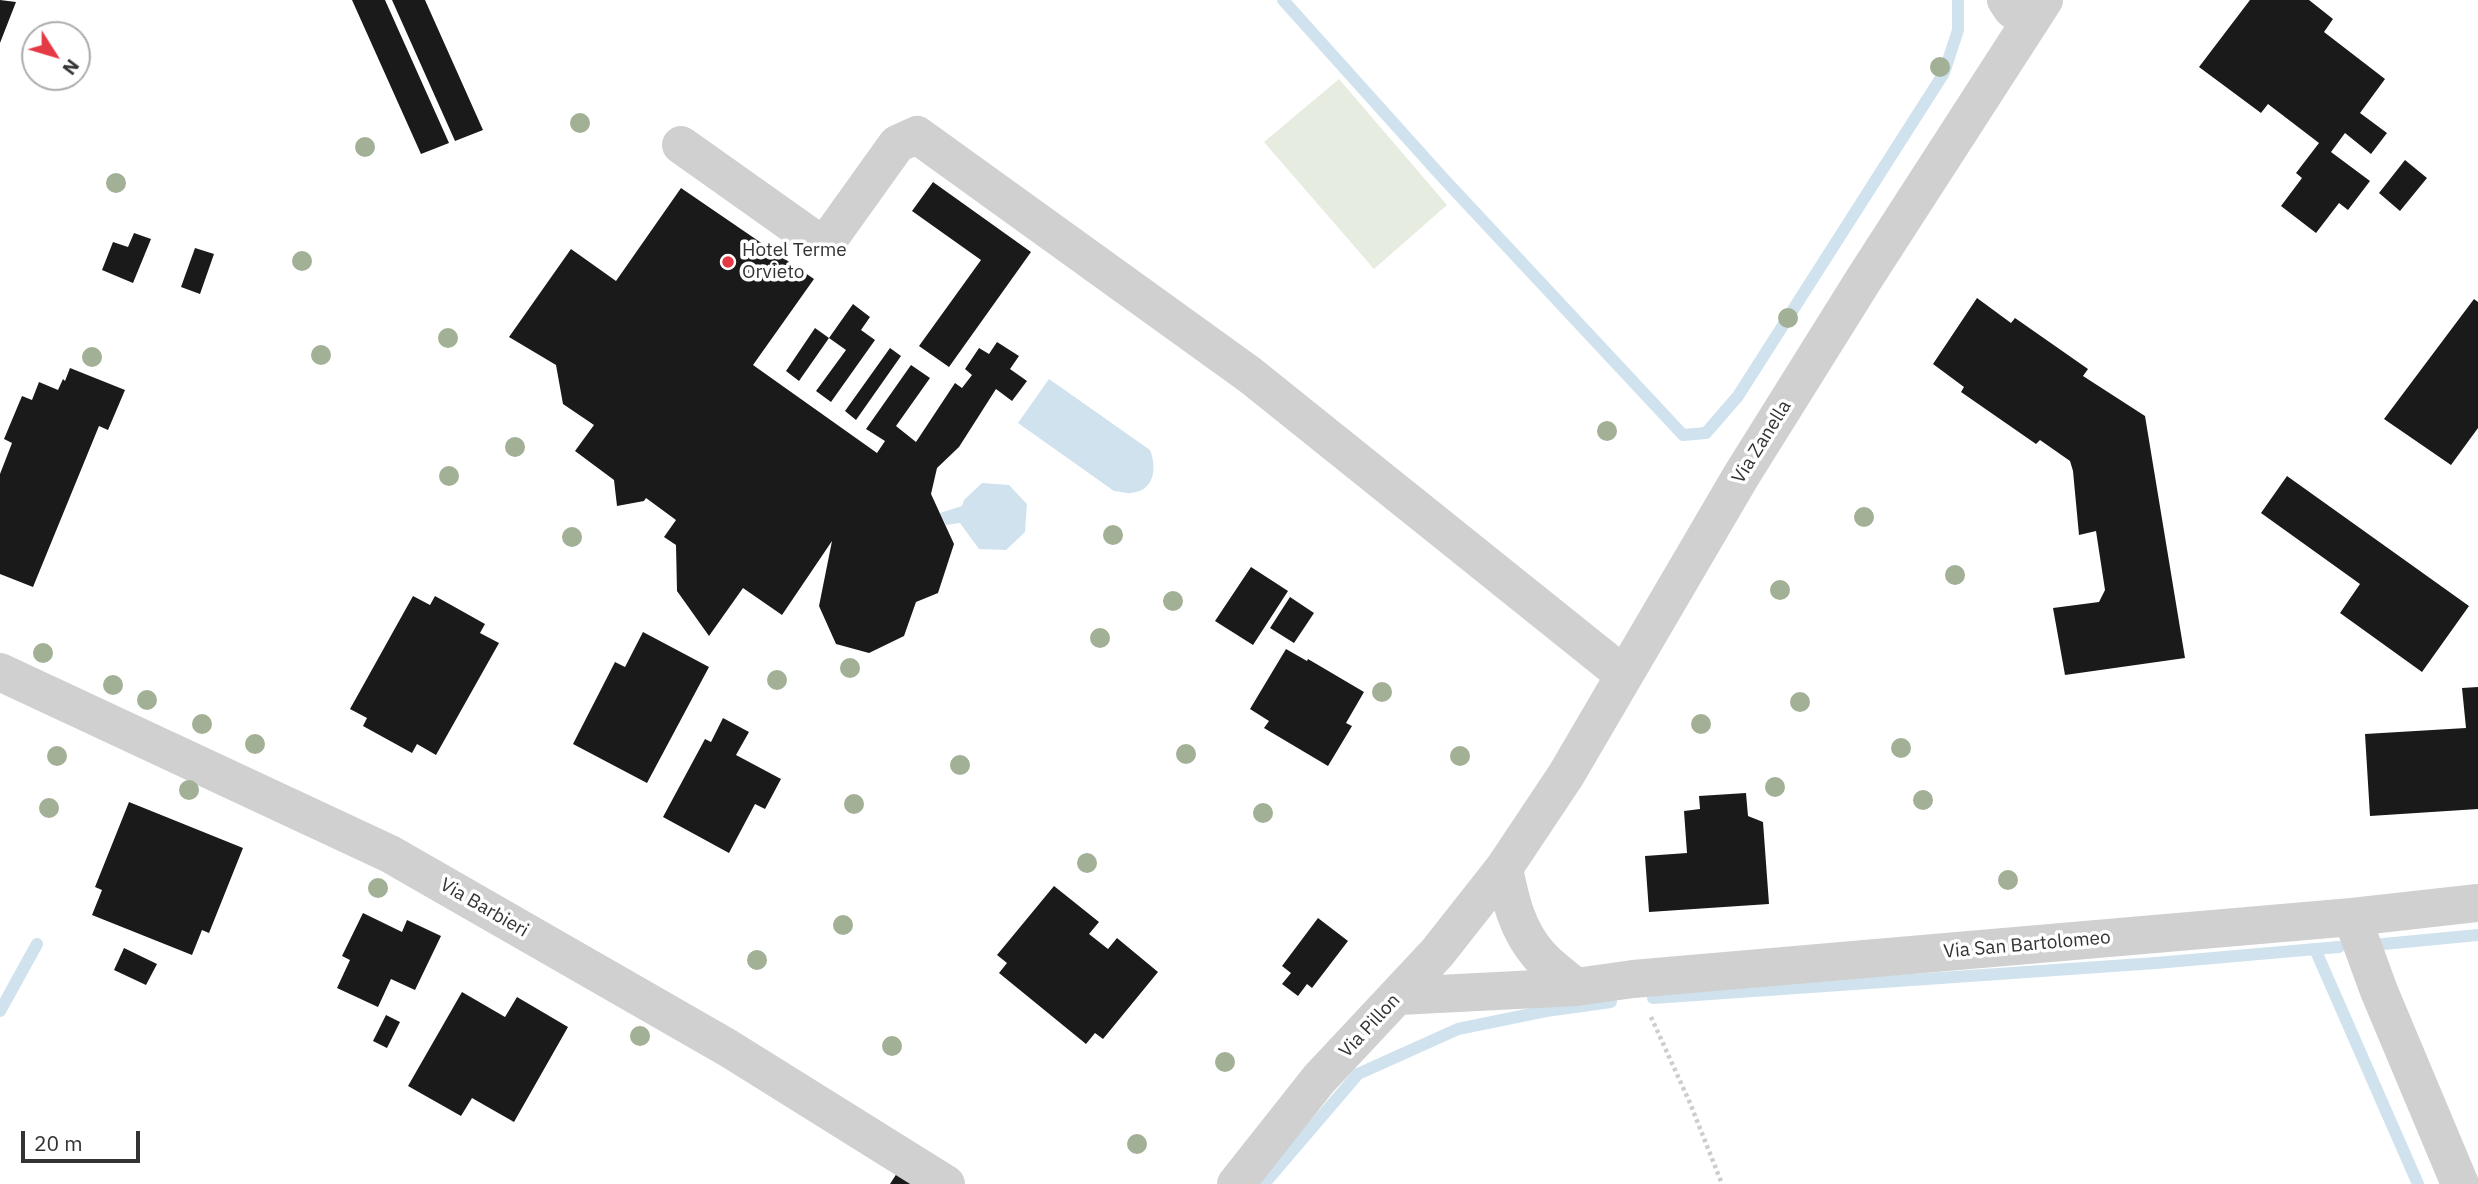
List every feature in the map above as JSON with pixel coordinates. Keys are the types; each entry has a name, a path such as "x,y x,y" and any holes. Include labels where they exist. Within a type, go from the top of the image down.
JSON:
{"street":[{"name":"Via Zanella","path":"1504,868 1566,775 1741,476 1864,279 2026,7"},
{"path":"681,145 815,240 829,239 897,144 916,135 1250,375 1624,675"},
{"name":"Via Barbieri","path":"0,672 390,854 728,1048 946,1184"},
{"path":"1504,868 1510,899 1522,931 1539,956 1576,987"},
{"name":"Via Pillon","path":"1236,1184 1319,1079 1437,953 1504,868"},
{"name":"Via San Bartolomeo","path":"1399,996 1576,987 1633,979 2352,917 2478,903"},
{"path":"2352,917 2378,991 2460,1184"}],"path":[{"path":"1633,979 1690,1103 1722,1184"}],"shaded area":[{"path":"1339,79 1447,205 1374,269 1264,142"}],"water":[{"path":"1049,379 1150,450 1153,471 1145,488 1129,493 1114,491 1018,423"},
{"path":"982,483 1009,485 1027,504 1025,532 1006,550 979,549 960,523 946,525 940,513 962,506 964,500"}],"building":[{"path":"0,0 16,2 0,43"},
{"path":"352,0 385,0 449,143 421,154"},
{"path":"392,0 425,0 483,130 455,141"},
{"path":"2250,0 2309,0 2333,19 2324,32 2385,79 2360,113 2387,133 2371,154 2345,133 2331,152 2370,181 2348,210 2339,203 2316,233 2281,206 2302,178 2296,173 2319,143 2268,104 2261,113 2199,67"},
{"path":"2405,160 2427,178 2400,211 2379,193"},
{"path":"933,182 1031,252 949,367 919,346 981,260 912,211"},
{"path":"681,188 814,279 753,365 877,453 885,441 866,429 911,365 930,378 896,426 916,442 955,383 962,388 972,375 965,369 979,348 989,354 997,342 1019,356 1010,369 1027,381 1012,401 996,389 959,447 937,468 931,494 954,544 938,593 916,602 904,636 869,653 836,644 819,606 832,541 782,615 743,588 709,636 677,591 676,545 664,537 676,520 646,498 644,501 617,506 614,480 575,451 594,425 563,404 556,365 509,337 571,249 616,281"},
{"path":"134,233 151,239 133,283 102,270 113,242 128,247"},
{"path":"195,248 214,254 200,294 181,287"},
{"path":"1977,298 2011,323 2015,318 2088,369 2083,376 2145,416 2185,658 2065,675 2053,608 2099,602 2105,590 2096,531 2079,535 2070,461 2040,440 2036,444 1961,392 1964,387 1933,364"},
{"path":"2474,299 2478,302 2478,428 2451,465 2384,419"},
{"path":"853,304 870,317 861,330 875,340 831,402 816,391 846,350 829,338"},
{"path":"815,328 829,338 799,381 786,371"},
{"path":"890,348 901,356 856,420 845,411"},
{"path":"70,368 125,390 108,430 99,426 33,587 0,574 0,474 12,443 4,439 22,396 32,400 39,382 58,390"},
{"path":"2287,476 2469,606 2422,672 2340,613 2360,584 2261,513"},
{"path":"1251,567 1288,591 1253,645 1215,621"},
{"path":"413,596 430,605 435,596 485,624 480,633 499,643 436,755 417,744 412,753 363,726 367,718 350,709"},
{"path":"1290,597 1314,613 1294,643 1270,628"},
{"path":"643,632 709,667 647,783 573,744 615,662 625,667"},
{"path":"1286,649 1364,692 1346,723 1352,726 1328,766 1264,728 1269,721 1250,709"},
{"path":"2478,687 2478,809 2370,816 2365,734 2466,728 2462,688"},
{"path":"723,718 749,732 736,755 781,779 765,809 755,804 729,853 663,817 705,739 711,742"},
{"path":"1746,793 1748,816 1763,822 1769,904 1649,912 1645,856 1687,853 1684,811 1700,809 1699,796"},
{"path":"129,802 243,848 209,933 202,930 192,955 92,915 102,890 95,887"},
{"path":"1054,886 1099,922 1089,934 1108,949 1117,938 1158,972 1103,1039 1095,1033 1086,1044 999,973 1007,963 997,955"},
{"path":"363,913 402,932 407,920 441,936 415,990 391,979 378,1007 337,988 350,960 342,956"},
{"path":"1318,918 1348,941 1312,988 1307,984 1298,996 1282,984 1291,973 1282,966"},
{"path":"124,948 157,964 146,985 114,970"},
{"path":"462,992 505,1017 517,997 568,1027 514,1122 472,1098 461,1116 408,1086"},
{"path":"386,1015 400,1022 387,1048 373,1041"},
{"path":"899,1170 920,1184 890,1184"}],"waterway":[{"path":"1283,0 1443,178 1683,435 1706,433 1738,396 1944,73 1958,30 1958,0"},
{"path":"2373,945 2478,935"},
{"path":"0,1011 37,944"},
{"path":"1653,998 2156,963 2339,947"},
{"path":"2315,949 2418,1184"},
{"path":"1264,1184 1358,1074 1458,1029 1546,1011 1611,1002"}],"place":[{"name":"Hotel Terme Orvieto","path":"728,262"}]}
